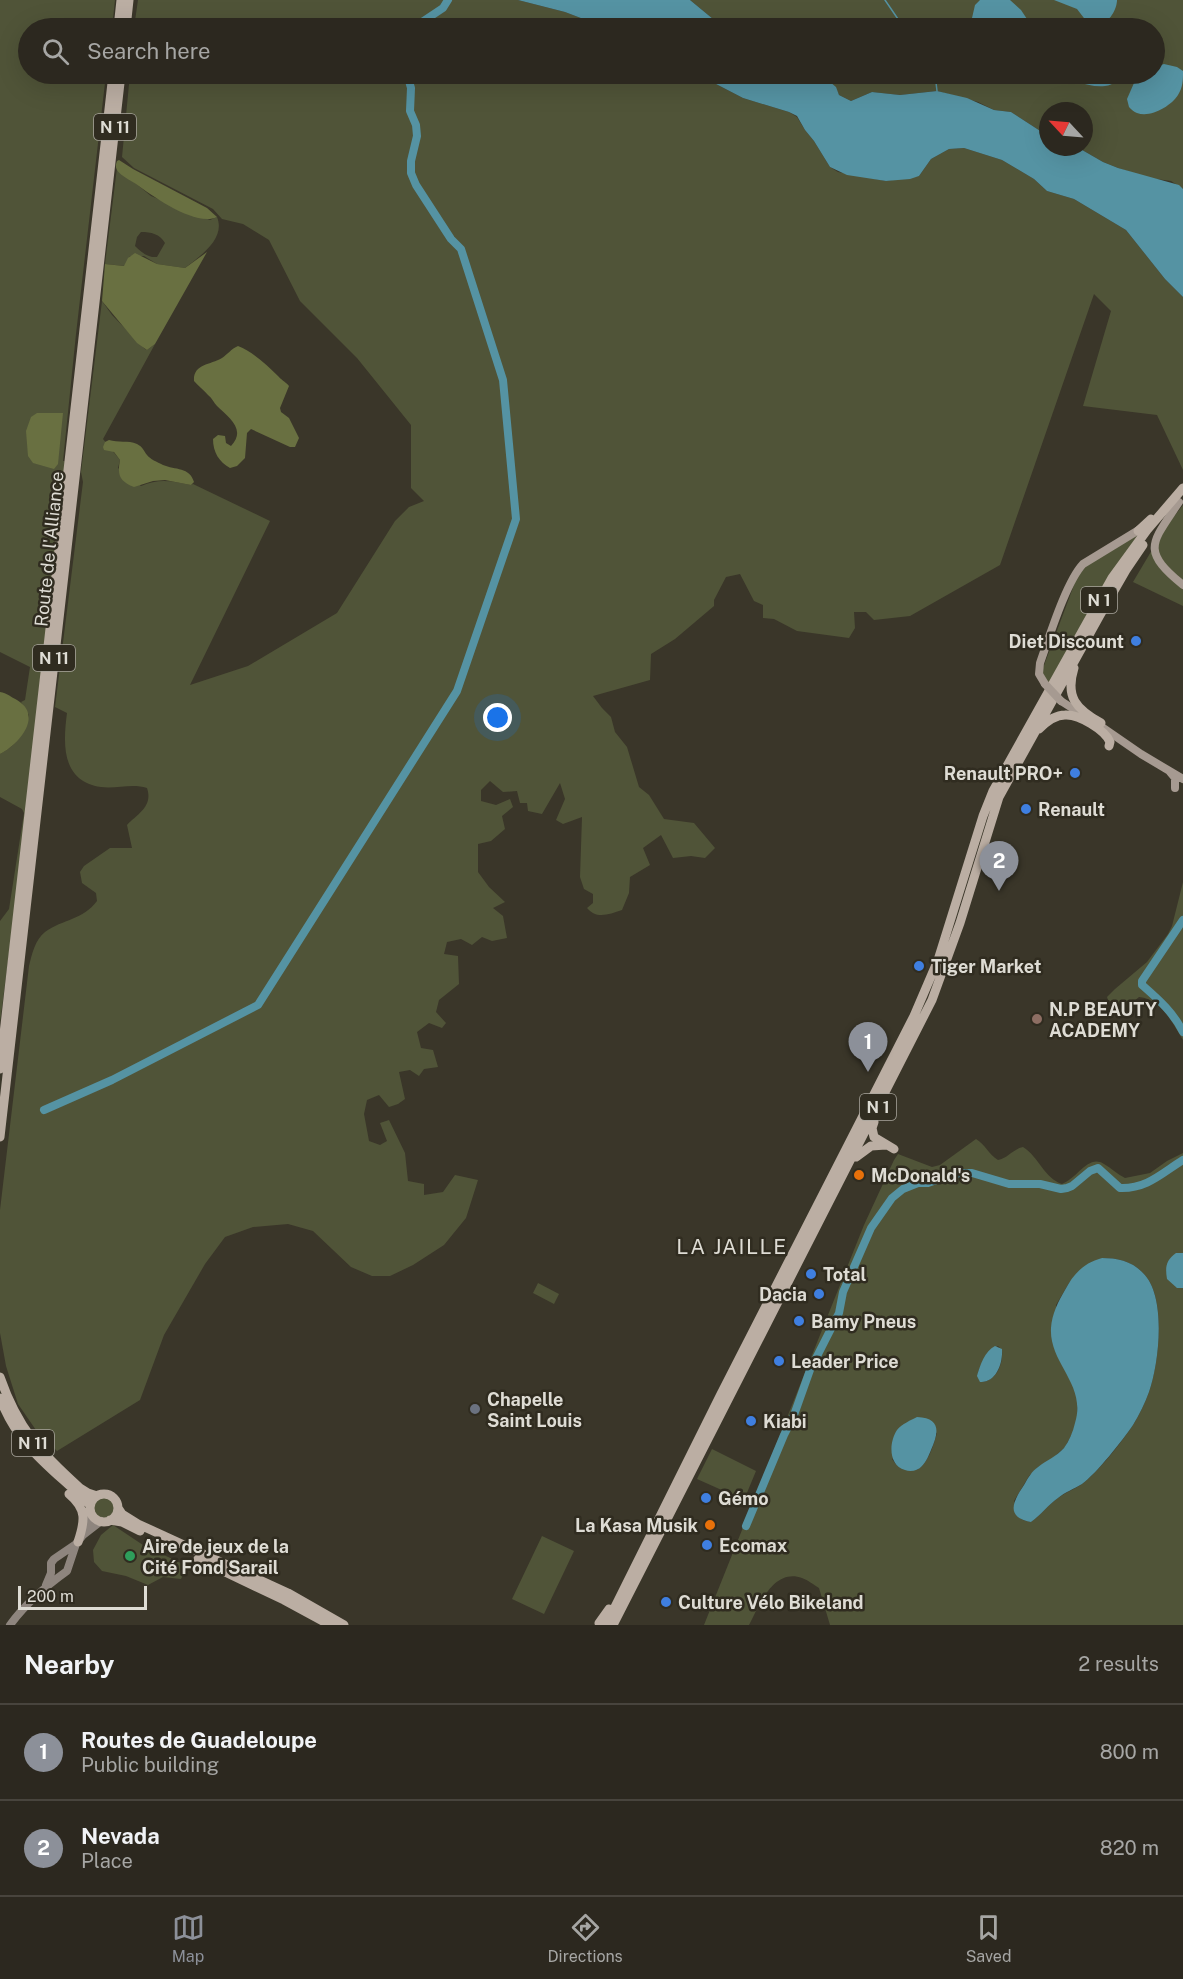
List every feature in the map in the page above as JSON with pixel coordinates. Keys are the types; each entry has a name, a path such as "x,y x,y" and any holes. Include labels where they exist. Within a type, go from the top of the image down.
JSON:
{"highway":[{"path":"119,18 121,0"},
{"path":"127,18 129,0"},
{"name":"Route de l'Alliance","path":"0,1069 112,84"},
{"name":"Route de l'Alliance","path":"0,1137 120,84"},
{"path":"1138,531 1183,486"},
{"name":"N 1","path":"629,1586 760,1321 820,1211 832,1197 932,1000 947,963 999,797 1100,615 1141,548 1178,501 1183,486"},
{"name":"N 1","path":"629,1586 753,1351 931,979 987,803 993,791 1112,578 1141,538 1178,501"},
{"path":"1100,615 1073,669 1071,682 1073,700 1076,705 1101,723"},
{"path":"1035,732 1052,719 1072,716 1108,736 1109,746"},
{"path":"832,1197 859,1153 871,1146 890,1147 874,1137 872,1128 902,1062"},
{"path":"784,1261 820,1211"},
{"path":"806,1262 820,1211"},
{"path":"760,1321 771,1285"},
{"path":"753,1351 783,1302 790,1296"},
{"name":"N 11","path":"0,1377 16,1418 35,1445 80,1488 97,1496"},
{"name":"N 11","path":"0,1398 18,1433 38,1458 91,1510"},
{"path":"38,1458 50,1476 75,1499 81,1508 83,1520 79,1541"},
{"path":"106,1521 116,1516 118,1508 113,1497 106,1494 97,1496 91,1510 106,1521 130,1526 284,1600 328,1624"},
{"path":"118,1508 122,1514 138,1524 288,1593 344,1625"},
{"path":"602,1624 629,1586"},
{"path":"615,1625 629,1586"}],"main road":[{"path":"1178,501 1138,531 1083,564 1077,571 1040,663 1039,674 1045,684 1061,700 1183,779"},
{"path":"1178,501 1158,535 1154,552 1159,564 1183,585"},
{"path":"1170,772 1175,778 1175,788"},
{"path":"10,1625 26,1604 60,1574 66,1572 91,1510"},
{"path":"60,1574 56,1574 51,1563 106,1521"},
{"path":"58,1557 66,1558 69,1566"},
{"path":"44,1589 52,1569"}],"green space":[{"path":"0,0 115,0 113,18 18,18 18,84 105,84 63,461 67,461 27,814 0,1023 0,921 9,909 24,813 22,809 0,797 0,754 15,743 27,722 29,715 21,702 25,700 30,667 0,652"},
{"path":"138,0 518,0 581,18 135,18"},
{"path":"690,0 1183,0 1183,189 1171,181 1149,178 1118,168 1093,156 1093,102 1039,102 1039,130 1011,112 994,110 978,102 937,91 900,95 872,92 851,101 839,95 831,84 1165,84 1165,18 712,18"},
{"path":"129,84 716,84 743,98 789,112 797,117 830,167 838,172 886,181 919,176 931,159 949,149 964,148 1002,160 1034,179 1047,191 1074,199 1126,230 1165,279 1183,297 1183,470 1157,415 1083,406 1111,311 1094,294 1000,565 910,616 874,620 866,612 854,612 855,628 849,638 797,631 774,619 763,618 763,605 754,601 740,574 726,577 714,600 714,606 675,639 651,654 650,680 593,696 611,717 615,732 627,747 639,787 649,795 664,819 694,823 715,848 705,858 691,856 673,858 661,835 643,848 650,865 630,877 629,893 622,910 603,915 595,914 587,908 593,903 593,894 584,889 580,877 582,817 563,824 556,820 565,799 560,783 542,814 528,811 527,803 520,803 517,791 503,792 490,781 481,790 481,801 496,805 510,799 513,807 502,816 505,829 491,841 478,844 478,872 489,887 505,902 493,908 503,916 507,938 492,941 482,937 472,945 461,939 447,942 444,954 458,956 459,984 439,1000 436,1012 446,1023 442,1028 429,1023 417,1032 421,1048 433,1050 438,1067 424,1069 419,1076 410,1070 399,1072 405,1099 389,1107 379,1095 367,1100 364,1114 369,1141 380,1145 387,1141 380,1123 389,1120 405,1153 408,1181 424,1184 424,1195 443,1192 455,1175 478,1180 466,1218 444,1245 413,1265 390,1276 372,1276 351,1267 313,1231 288,1224 253,1227 225,1237 205,1264 164,1335 140,1400 57,1451 38,1433 18,1404 6,1366 0,1333 0,1210 29,966 34,948 45,932 86,912 97,901 96,893 82,883 80,872 84,866 110,848 132,848 127,825 144,809 148,800 147,788 101,787 78,777 72,769 65,748 67,713 55,707 83,482 81,472 102,301 112,315 145,349 155,344 103,439 120,460 118,468 141,486 160,481 193,484 270,521 190,685 248,666 337,613 395,521 409,507 424,501 411,488 411,425 357,358 300,301 269,240 243,224 222,219 213,209 134,168 122,157"},
{"path":"119,160 207,208 217,217 198,218 164,203 121,174 116,166"},
{"path":"117,168 151,196 210,220 217,217 219,225 215,240 185,268 157,264 144,256 130,256 125,266 105,264","holes":["141,232 152,233 165,243 157,257 148,256 135,246"]},
{"path":"207,252 155,344 147,350 137,343 102,301 105,264 124,266 128,258 135,253 157,264 185,268"},
{"path":"238,346 259,359 289,386 280,408 281,412 289,418 299,438 295,447 290,447 251,429 247,433 245,458 237,466 230,468 217,456 213,439 218,435 225,436 226,443 231,446 237,429 194,381 194,375 199,368 222,358"},
{"path":"37,413 63,413 58,464 54,469 33,463 28,456 26,431 31,417"},
{"path":"109,440 137,444 152,459 163,465 186,471 194,482 191,485 165,480 134,487 129,485 121,477 120,460 114,452 104,450 105,442"},
{"path":"1183,505 1183,606 1133,582 1165,528"},
{"path":"1143,531 1049,685 1043,674 1043,668 1077,577 1088,564"},
{"path":"0,692 17,700 25,707 28,722 14,744 0,754"},
{"path":"1183,882 1183,1040 1175,1026 1154,1002 1139,997 1127,1007 1108,1000 1107,997 1147,962 1168,934"},
{"path":"976,1139 998,1160 1023,1147 1051,1177 1062,1184 1093,1162 1104,1164 1125,1178 1150,1173 1183,1153 1183,1253 1177,1288 1183,1288 1183,1625 830,1625 819,1588 804,1579 792,1576 775,1583 749,1625 704,1625 864,1225 894,1160 898,1154 932,1167 940,1165","holes":["1102,1258 1124,1261 1139,1269 1151,1284 1158,1313 1156,1364 1144,1405 1116,1448 1089,1478 1058,1498 1031,1522 1023,1520 1014,1501 1029,1476 1065,1447 1077,1419 1078,1401 1068,1373 1056,1305 1069,1283","998,1346 1002,1350 1002,1360 998,1370 992,1378 983,1382 978,1372 986,1357","937,1433 928,1458 917,1470 900,1466 892,1459"]},
{"path":"538,1283 559,1294 554,1304 533,1293"},
{"path":"712,1449 756,1471 744,1500 697,1479"},
{"path":"104,1497 112,1500 115,1508 112,1516 104,1519 96,1516 93,1508 96,1500"},
{"name":"Aire de jeux de la Cité Fond Sarail","path":"113,1525 143,1545 187,1566 181,1579 163,1577 148,1585 126,1576 102,1571 94,1562 93,1550 101,1535"},
{"path":"542,1536 574,1551 544,1614 512,1599"}],"water":[{"path":"518,0 690,0 712,18 581,18"},
{"path":"980,0 1010,0 1026,18 972,18 975,5"},
{"path":"1054,0 1117,0 1110,18 1084,18 1077,9"},
{"path":"1165,64 1183,71 1183,80 1178,95 1160,110 1148,114 1137,113 1129,107 1127,99 1134,84 1165,84"},
{"path":"716,84 832,84 839,95 851,101 872,92 900,95 937,91 967,98 994,110 1011,112 1039,130 1039,156 1093,156 1118,168 1179,185 1183,189 1183,297 1165,279 1126,230 1074,199 1047,191 1034,179 1002,160 964,148 949,149 931,159 919,176 910,179 886,181 847,175 830,167 797,116 743,98"},
{"path":"1085,84 1111,84 1109,85"},
{"path":"1176,1253 1183,1253 1183,1288 1177,1288 1167,1279 1167,1264"},
{"path":"1102,1258 1124,1261 1134,1266 1151,1284 1158,1313 1159,1331 1153,1380 1133,1425 1095,1472 1082,1484 1054,1501 1031,1522 1023,1520 1014,1512 1017,1496 1034,1471 1064,1448 1075,1423 1076,1397 1052,1341 1051,1328 1054,1313 1068,1284 1076,1274 1085,1266"},
{"path":"995,1346 1002,1349 1000,1366 994,1376 980,1382 977,1376 981,1363 988,1351"},
{"path":"917,1417 934,1423 936,1437 920,1468 907,1471 895,1463 892,1441 899,1428"}],"waterway":[{"path":"428,18 443,8 448,0"},
{"path":"885,0 897,18"},
{"path":"44,1110 112,1080 258,1005 457,691 516,519 503,380 461,249 451,239 416,185 411,173 411,161 417,136 416,125 410,111 410,84"},
{"path":"936,84 937,91"},
{"path":"1183,920 1142,981 1142,985 1170,1012 1183,1032"},
{"path":"746,1526 794,1415 810,1370 839,1313 843,1292 871,1228 892,1198 903,1189 918,1183 928,1183 965,1173 1009,1184 1040,1184 1061,1189 1072,1186 1090,1171 1098,1168 1120,1188 1130,1188 1154,1179 1183,1160"}],"place":[{"name":"Diet Discount","path":"1136,641"},
{"name":"Renault PRO+","path":"1075,773"},
{"name":"Renault","path":"1026,809"},
{"name":"Nevada","path":"999,891"},
{"name":"Tiger Market","path":"919,966"},
{"name":"N.P BEAUTY ACADEMY","path":"1037,1019"},
{"name":"Routes de Guadeloupe","path":"868,1072"},
{"name":"McDonald's","path":"859,1175"},
{"name":"Total","path":"811,1274"},
{"name":"Dacia","path":"819,1294"},
{"name":"Bamy Pneus","path":"799,1321"},
{"name":"Leader Price","path":"779,1361"},
{"name":"Chapelle Saint Louis","path":"475,1409"},
{"name":"Kiabi","path":"751,1421"},
{"name":"Gémo","path":"706,1498"},
{"name":"La Kasa Musik","path":"710,1525"},
{"name":"Ecomax","path":"707,1545"},
{"name":"Aire de jeux de la Cité Fond Sarail","path":"130,1556"},
{"name":"Culture Vélo Bikeland","path":"666,1602"}],"district":[{"name":"LA JAILLE","path":"732,1246"}]}
